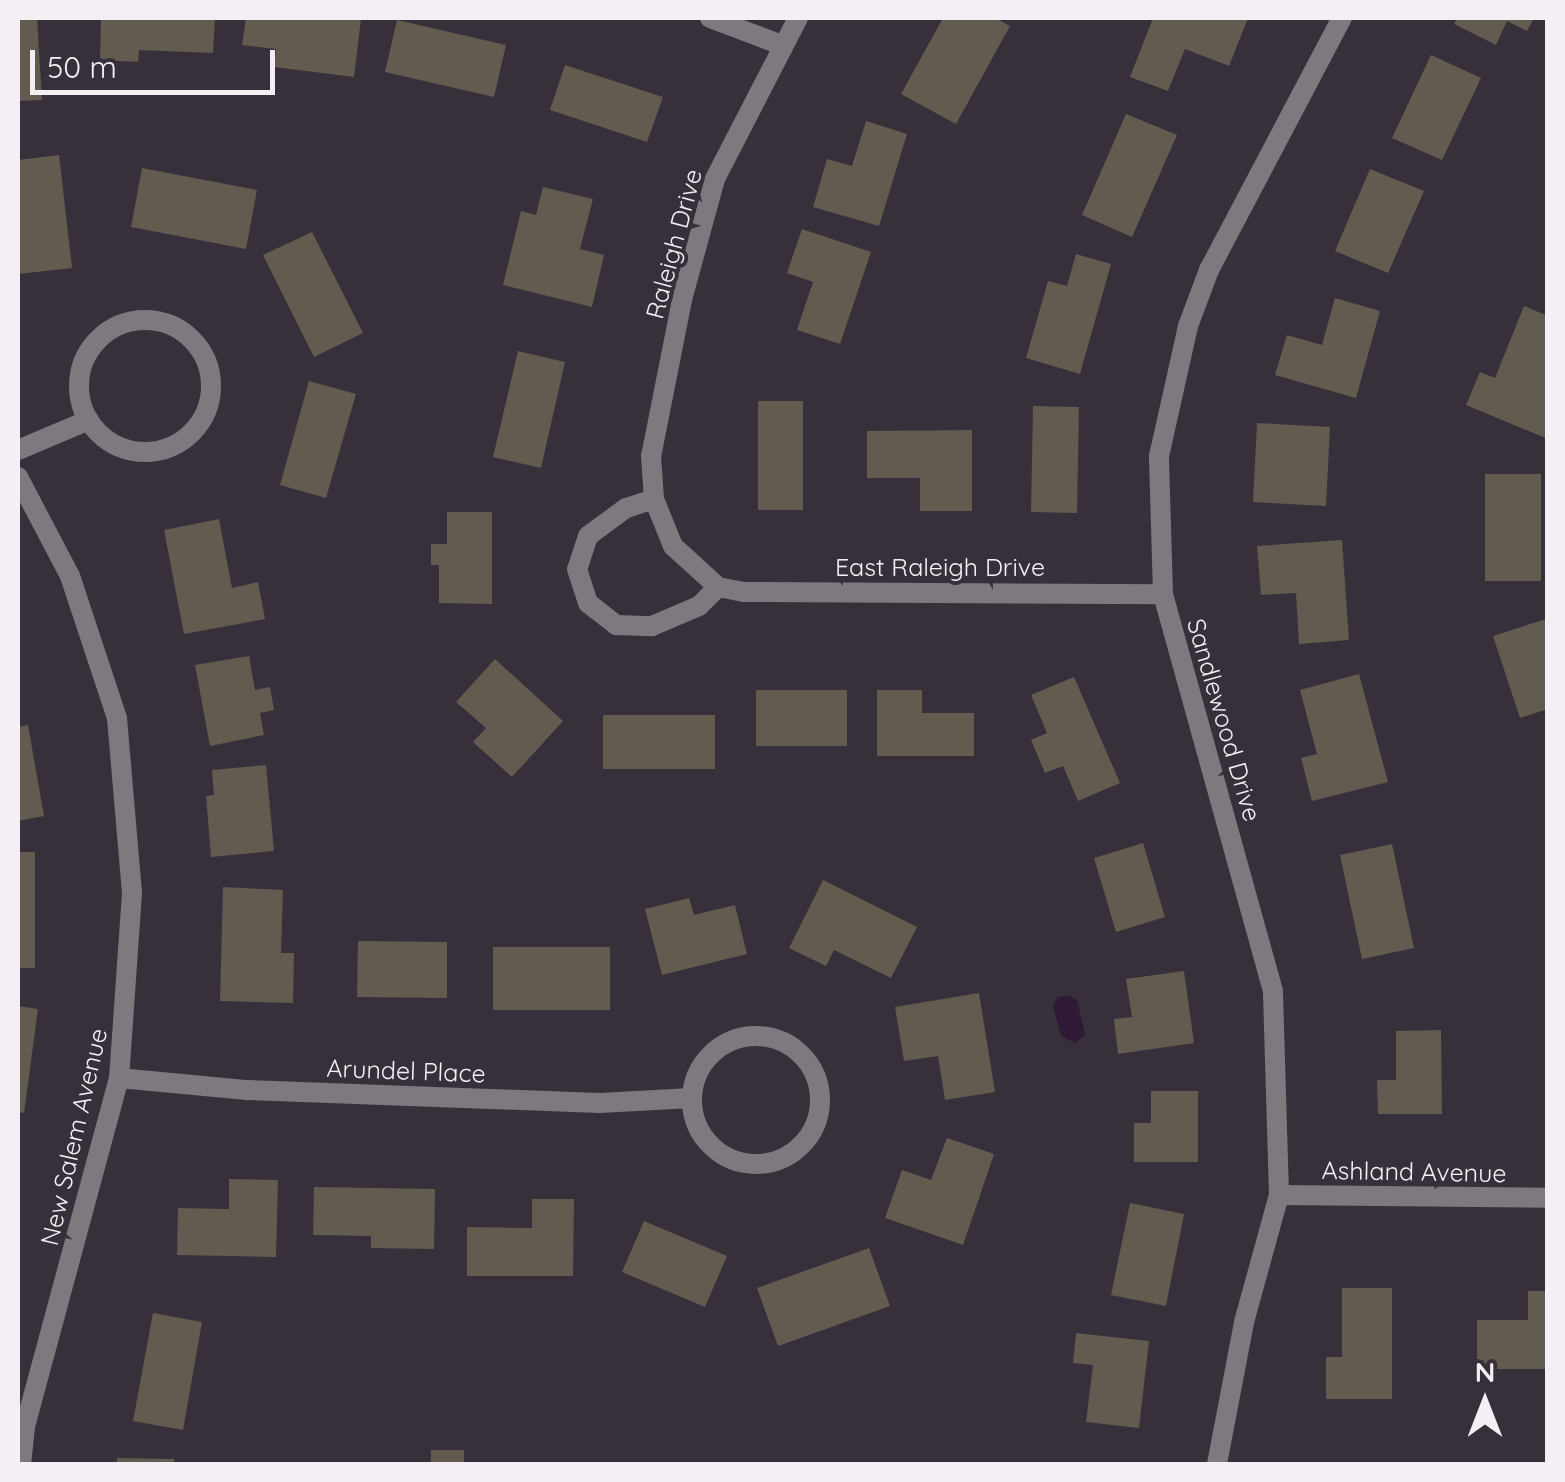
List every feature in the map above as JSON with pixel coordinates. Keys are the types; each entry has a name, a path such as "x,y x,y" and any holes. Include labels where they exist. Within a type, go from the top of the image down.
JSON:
{"street":[{"path":"710,18 782,45"},
{"name":"Raleigh Drive","path":"718,587 672,546 654,499 651,456 716,179 798,18"},
{"name":"Sandlewood Drive","path":"1217,1464 1244,1322 1279,1196 1273,991 1264,942 1163,594 1159,456 1188,326 1235,217 1342,18"},
{"path":"160,322 202,351 210,401 180,442 130,450 89,420 80,370 110,330 160,322"},
{"path":"18,450 89,420"},
{"name":"New Salem Avenue","path":"18,476 70,576 117,718 132,893 118,1078 25,1427 21,1464"},
{"path":"654,499 626,508 588,536 577,569 582,594 600,616 634,628 672,620 718,587"},
{"name":"East Raleigh Drive","path":"718,587 1163,594"},
{"path":"758,1036 802,1056 820,1102 800,1146 754,1164 710,1144 692,1098 712,1054 758,1036"},
{"name":"Arundel Place","path":"118,1078 286,1092 600,1102 692,1098"},
{"name":"Ashland Avenue","path":"1279,1196 1548,1198"}],"shaded area":[{"path":"1069,995 1077,1000 1085,1035 1075,1043 1061,1036 1053,1006 1058,997"}],"building":[{"path":"18,18 37,18 42,100 18,101"},
{"path":"101,18 215,18 213,53 139,50 138,62 100,60"},
{"path":"246,18 361,19 354,77 274,67 276,49 242,45"},
{"path":"943,18 995,18 1010,26 956,124 901,94"},
{"path":"1153,18 1248,18 1229,66 1185,49 1168,91 1130,77"},
{"path":"1457,18 1534,18 1527,31 1507,21 1496,45 1454,24"},
{"path":"397,20 506,45 494,97 385,72"},
{"path":"1431,55 1481,78 1442,160 1392,138"},
{"path":"565,65 663,97 647,142 550,110"},
{"path":"1126,114 1177,135 1132,237 1082,215"},
{"path":"866,121 907,134 879,226 813,207 827,159 852,166"},
{"path":"59,155 72,268 18,274 18,160"},
{"path":"142,168 257,190 246,249 131,227"},
{"path":"1370,169 1424,191 1388,273 1335,251"},
{"path":"543,187 593,199 580,249 604,255 592,307 503,285 521,211 536,215"},
{"path":"802,229 871,252 840,344 797,330 813,282 787,273"},
{"path":"312,232 363,333 314,357 263,255"},
{"path":"1076,254 1111,264 1080,374 1026,358 1048,281 1067,286"},
{"path":"1335,298 1380,311 1356,398 1275,375 1287,335 1322,345"},
{"path":"1524,306 1548,316 1548,439 1466,405 1480,372 1495,378"},
{"path":"518,351 565,362 541,468 493,457"},
{"path":"309,381 356,394 326,498 280,485"},
{"path":"758,401 803,401 803,510 758,510"},
{"path":"1033,406 1079,407 1077,513 1031,512"},
{"path":"1257,423 1330,427 1326,506 1253,502"},
{"path":"972,430 972,511 920,511 920,478 867,478 867,431"},
{"path":"1485,474 1541,474 1541,581 1485,581"},
{"path":"447,512 492,512 492,604 439,603 439,565 431,565 431,544 447,544"},
{"path":"219,519 232,588 258,582 265,619 184,634 164,530"},
{"path":"1342,540 1349,640 1299,644 1296,593 1261,595 1257,546"},
{"path":"1546,619 1548,709 1520,718 1493,636"},
{"path":"249,656 255,690 270,687 274,710 260,713 264,735 210,746 195,665"},
{"path":"495,659 563,721 512,777 473,742 486,728 456,702"},
{"path":"1359,674 1388,782 1312,801 1301,758 1317,754 1300,690"},
{"path":"1074,677 1120,783 1078,801 1063,766 1045,773 1031,740 1047,733 1031,695"},
{"path":"756,690 847,690 847,746 756,746"},
{"path":"877,690 922,690 922,713 974,713 974,756 877,756"},
{"path":"603,715 715,715 715,769 603,769"},
{"path":"28,725 44,816 18,821 18,727"},
{"path":"266,765 274,851 211,857 206,796 214,795 212,770"},
{"path":"1143,843 1165,917 1116,932 1094,858"},
{"path":"1392,844 1414,948 1362,959 1340,855"},
{"path":"18,852 35,852 35,968 18,968"},
{"path":"823,880 917,927 891,978 834,950 826,966 789,948"},
{"path":"223,887 283,890 281,953 294,953 293,1003 220,1001"},
{"path":"689,898 694,915 735,905 747,954 662,975 645,909"},
{"path":"358,941 447,942 447,998 357,997"},
{"path":"493,947 610,947 610,1010 493,1010"},
{"path":"1184,971 1194,1043 1118,1054 1114,1019 1132,1017 1126,979"},
{"path":"979,993 995,1092 945,1100 938,1056 904,1061 895,1007"},
{"path":"18,1006 38,1009 24,1113 18,1112"},
{"path":"1441,1030 1442,1114 1378,1114 1377,1080 1396,1080 1396,1031"},
{"path":"1151,1091 1198,1091 1198,1162 1134,1162 1134,1123 1151,1123"},
{"path":"947,1138 994,1154 963,1245 885,1218 902,1170 931,1180"},
{"path":"229,1179 278,1180 276,1257 177,1255 178,1208 229,1209"},
{"path":"314,1187 435,1189 434,1249 371,1248 371,1236 313,1235"},
{"path":"532,1199 574,1199 573,1276 467,1276 467,1227 532,1228"},
{"path":"1130,1203 1184,1214 1166,1306 1111,1295"},
{"path":"644,1221 727,1256 705,1307 622,1272"},
{"path":"869,1248 890,1306 778,1346 757,1288"},
{"path":"1342,1288 1392,1288 1392,1399 1326,1399 1326,1357 1342,1357"},
{"path":"1528,1291 1548,1291 1548,1369 1477,1369 1477,1320 1528,1320"},
{"path":"153,1313 202,1322 183,1430 133,1421"},
{"path":"1076,1333 1149,1341 1139,1428 1086,1422 1093,1365 1073,1363"},
{"path":"431,1450 464,1450 464,1464 431,1464"},
{"path":"117,1458 174,1459 174,1464 117,1464"}]}
